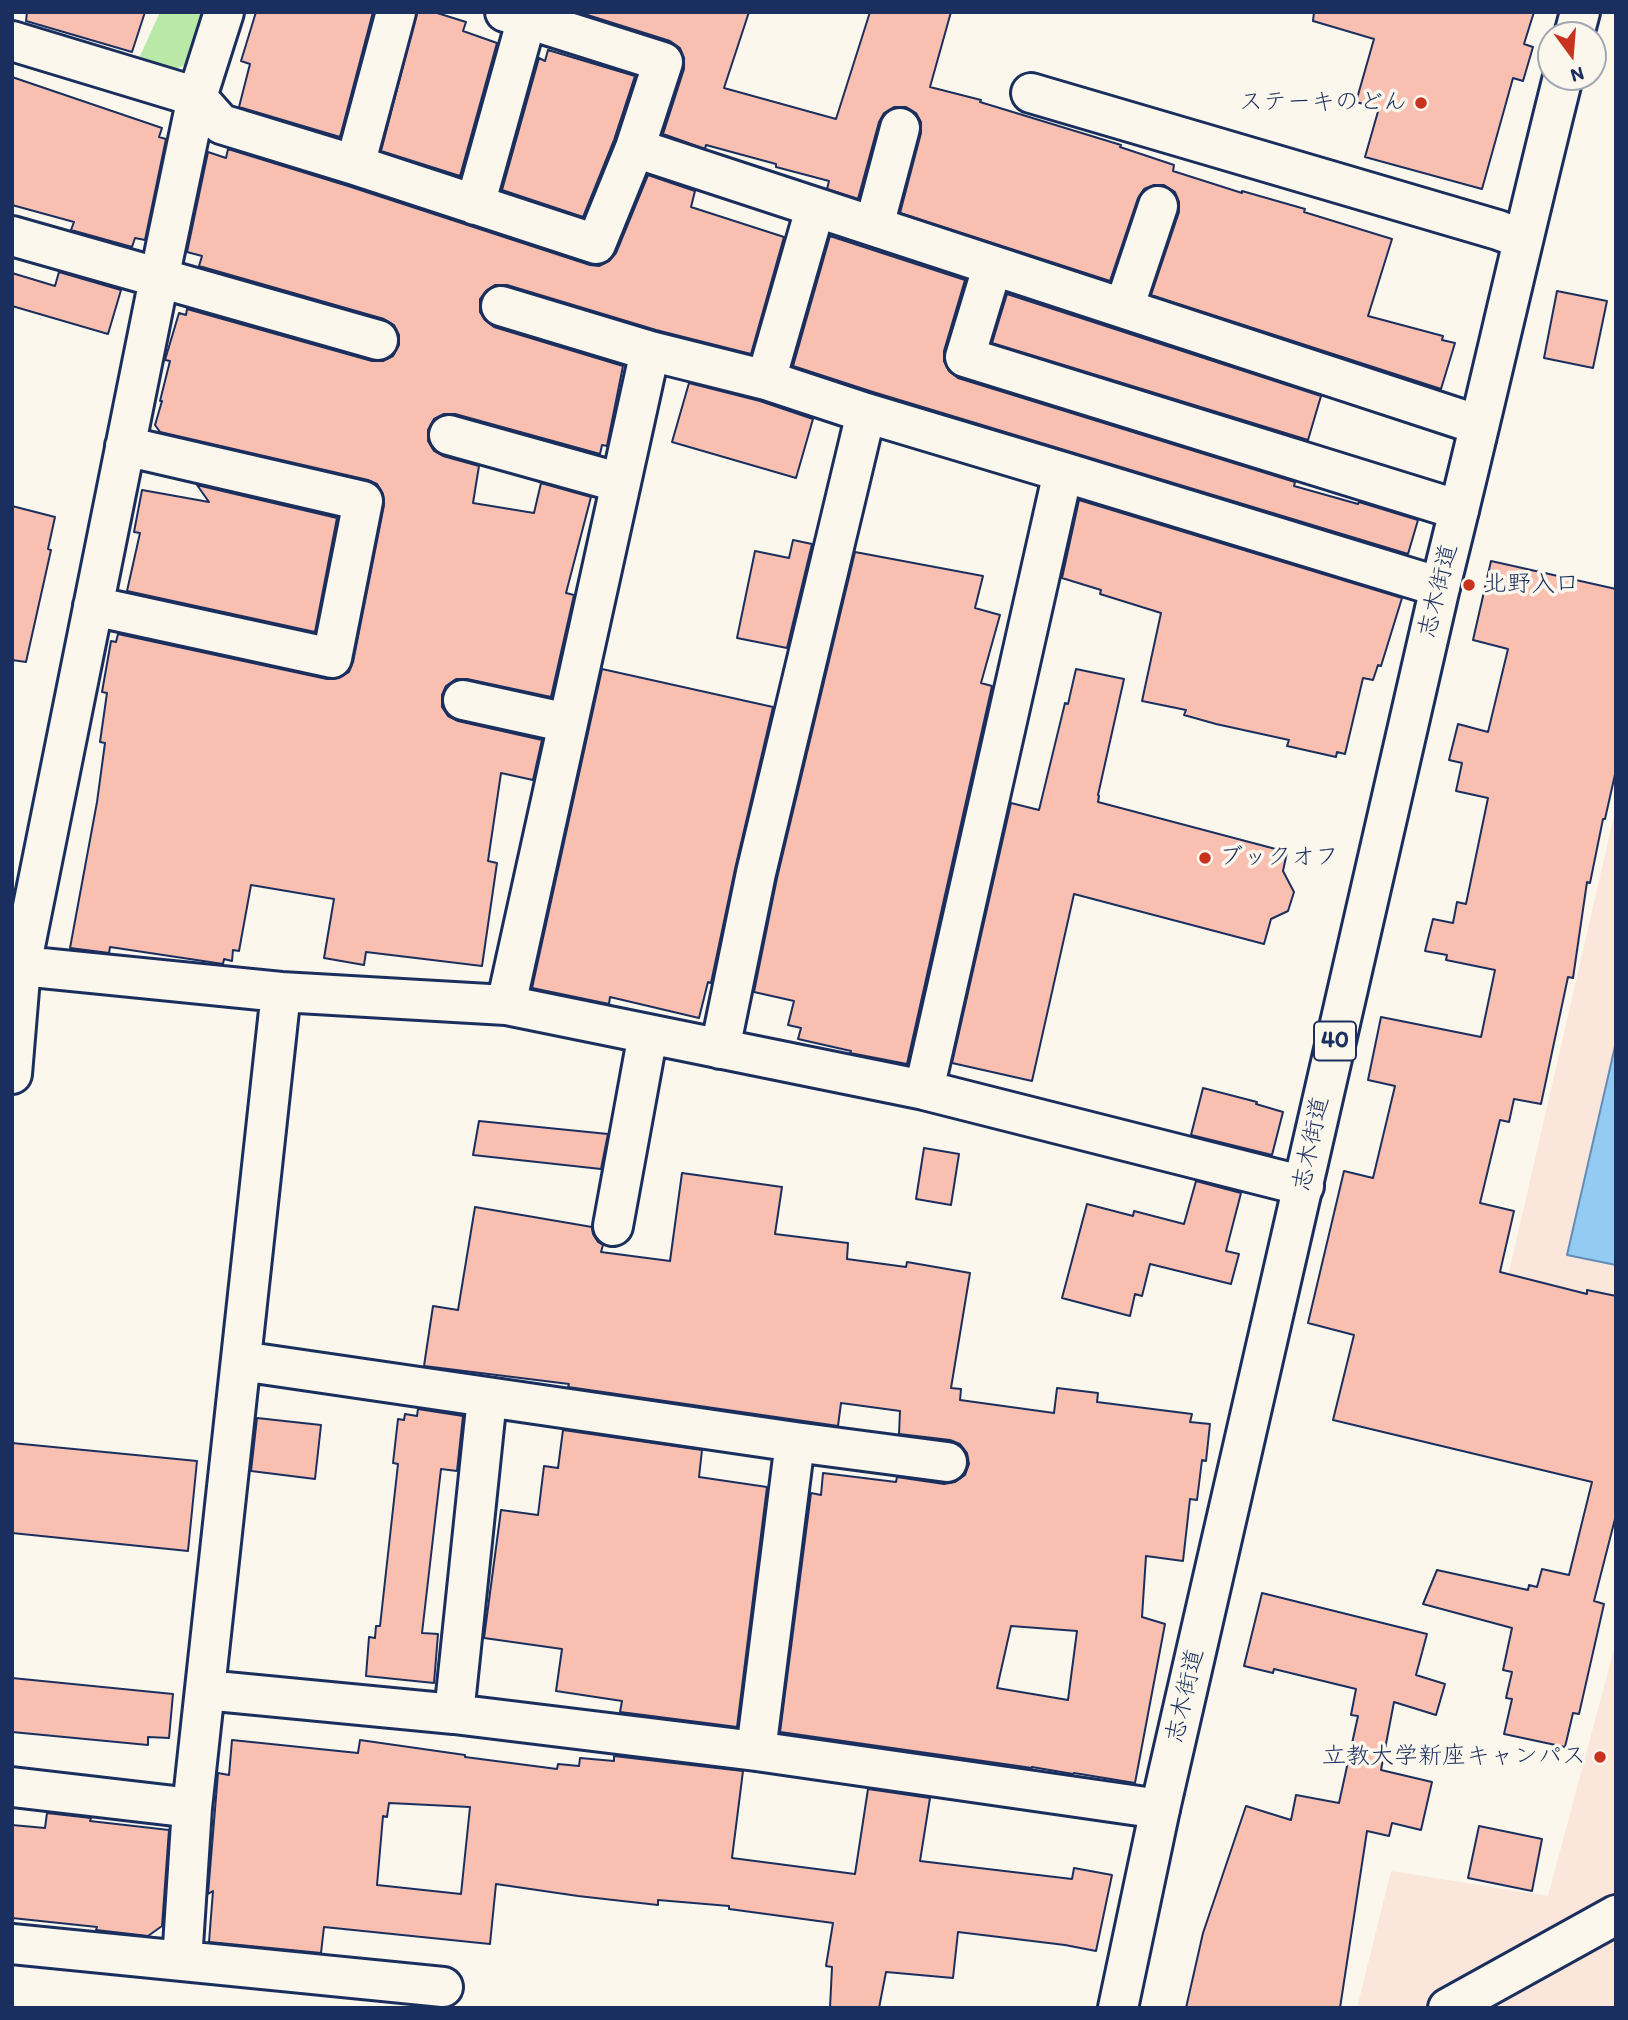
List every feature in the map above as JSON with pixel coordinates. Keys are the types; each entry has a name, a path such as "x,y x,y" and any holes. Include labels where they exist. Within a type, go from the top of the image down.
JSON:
{"street":[{"path":"12,1074 17,965 197,97 224,12"},
{"path":"355,165 396,12"},
{"path":"12,41 197,97 221,124 596,244 635,148 663,62 516,15 475,205"},
{"name":"志木街道","path":"1118,2008 1160,1809 1304,1186 1312,1138 1522,239 1559,91"},
{"path":"1031,93 1522,239"},
{"path":"874,226 900,128"},
{"path":"635,148 815,209 874,226 992,268 1124,308 1479,425"},
{"path":"1124,308 1158,206"},
{"path":"766,380 815,209"},
{"path":"12,236 378,341"},
{"path":"992,268 965,358 1459,510"},
{"path":"501,306 650,351 766,380 866,413 1440,587"},
{"path":"506,1005 650,351"},
{"path":"720,1049 756,873 866,413"},
{"path":"449,435 621,483"},
{"path":"93,606 332,658 363,501 125,446"},
{"path":"924,1090 1063,472"},
{"path":"463,701 568,723"},
{"path":"17,965 281,992 506,1005 924,1090 1304,1186"},
{"path":"181,1961 192,1808 281,992"},
{"path":"613,1226 648,1034"},
{"path":"241,1361 947,1462"},
{"path":"454,1714 487,1398"},
{"path":"756,1751 795,1442"},
{"path":"205,1690 454,1714 756,1751 1160,1809"},
{"path":"12,1787 192,1808"},
{"path":"1448,2008 1616,1914"},
{"path":"12,1944 443,1987"}],"shaded area":[{"path":"1616,807 1616,1383 1492,1346"},
{"name":"立教大学新座キャンパス","path":"1616,1642 1616,2008 1357,2008 1391,1871 1548,1896"}],"green space":[{"path":"160,12 208,12 195,60 166,74 136,65"}],"water":[{"path":"1616,1042 1616,1265 1567,1255"}],"building":[{"path":"27,12 145,12 132,52 26,21"},
{"path":"256,12 373,12 340,137 239,107 250,64 241,61"},
{"path":"417,12 434,12 466,22 463,31 497,43 460,176 381,151"},
{"path":"578,12 749,12 724,88 836,119 870,12 951,12 930,87 981,100 980,102 1121,145 1120,147 1174,165 1173,171 1305,209 1304,212 1392,239 1368,316 1443,336 1442,340 1455,343 1441,389 1151,295 1179,212 1175,192 1164,185 1144,189 1138,198 1110,281 900,213 921,133 921,122 916,113 906,107 894,107 884,113 879,122 858,199 827,189 829,181 706,145 705,149 663,134 684,69 680,48 670,41"},
{"path":"1314,12 1534,12 1524,44 1533,47 1523,81 1513,78 1482,189 1365,157 1379,108 1356,102 1374,39 1313,21"},
{"path":"548,50 635,76 614,140 583,217 502,190 539,58 545,61"},
{"path":"12,77 162,128 159,137 166,139 145,240 135,238 132,247 71,230 74,222 12,205"},
{"path":"228,149 590,265 599,266 609,261 616,253 648,175 695,191 691,207 784,237 751,354 656,330 507,285 495,285 480,299 480,312 494,327 623,366 607,446 602,445 600,454 455,414 444,414 434,419 428,430 428,441 434,451 479,466 473,503 534,513 541,483 591,497 566,593 574,595 551,697 467,679 456,679 446,686 442,695 442,707 448,716 458,721 542,740 533,780 501,773 488,861 497,863 482,966 366,952 364,965 324,958 334,899 251,885 239,951 233,950 232,961 224,959 223,964 110,947 109,953 70,948 105,743 100,742 107,693 102,692 111,641 116,642 118,634 327,679 339,678 349,672 353,662 384,505 383,494 377,484 160,432 155,425 170,361 165,360 179,313 186,315 187,309 372,361 383,361 393,356 399,345 399,335 394,325 384,319 199,266 202,256 187,252 208,152 226,158"},
{"path":"830,236 965,280 944,351 944,361 949,371 958,378 1295,482 1294,486 1418,520 1408,554 793,366"},
{"path":"59,272 121,290 108,334 12,306 12,273 55,286"},
{"path":"1557,291 1607,301 1593,368 1544,358"},
{"path":"1007,294 1321,396 1308,440 992,343"},
{"path":"689,383 760,401 813,419 796,478 672,442"},
{"path":"197,485 337,518 315,632 127,591 140,533 134,532 142,490 209,502"},
{"path":"1079,500 1402,598 1381,666 1378,665 1373,680 1363,678 1345,754 1337,752 1336,757 1287,746 1289,740 1216,724 1184,715 1186,710 1142,701 1161,613 1100,594 1101,590 1062,578"},
{"path":"12,506 55,517 48,549 51,550 26,662 12,660"},
{"path":"793,540 812,544 787,648 737,638 755,551 789,558"},
{"path":"855,552 983,576 975,608 1000,615 981,683 992,686 907,1064 798,1039 801,1028 788,1025 794,1001 754,992 777,878"},
{"path":"1491,561 1616,589 1616,770 1590,883 1587,882 1573,978 1568,977 1541,1104 1514,1099 1509,1122 1500,1120 1480,1203 1514,1211 1500,1272 1587,1294 1587,1290 1616,1296 1616,1515 1594,1601 1604,1604 1579,1714 1573,1713 1565,1747 1504,1734 1512,1699 1506,1698 1512,1672 1503,1670 1512,1628 1423,1604 1437,1570 1528,1590 1529,1585 1537,1587 1542,1569 1569,1575 1592,1482 1333,1420 1354,1335 1308,1323 1344,1171 1373,1178 1395,1086 1368,1080 1381,1017 1481,1037 1495,970 1446,960 1447,955 1425,951 1433,919 1453,923 1457,902 1466,904 1488,798 1456,791 1462,763 1449,760 1458,724 1488,732 1508,649 1473,640"},
{"path":"602,669 773,707 711,983 708,982 699,1018 610,997 609,1004 532,988"},
{"path":"1076,669 1124,679 1098,802 1287,852 1283,871 1294,892 1288,911 1271,919 1264,944 1074,894 1032,1081 952,1063 1011,803 1039,810"},
{"path":"1203,1088 1257,1102 1256,1104 1283,1112 1272,1155 1191,1135"},
{"path":"479,1121 608,1134 601,1169 473,1155"},
{"path":"924,1148 959,1154 951,1205 916,1199"},
{"path":"682,1173 782,1187 775,1234 848,1243 847,1259 906,1267 907,1262 970,1273 951,1388 961,1389 960,1400 1054,1413 1057,1388 1098,1393 1097,1402 1192,1414 1190,1422 1210,1424 1206,1461 1202,1460 1197,1500 1190,1499 1183,1561 1146,1556 1142,1617 1165,1624 1135,1783 780,1732 811,1493 821,1495 823,1473 896,1482 897,1477 944,1484 955,1482 965,1475 969,1464 967,1453 960,1444 950,1440 899,1434 900,1411 841,1403 838,1426 568,1387 569,1384 424,1366 433,1306 458,1310 475,1207 592,1227 593,1234 603,1245 601,1252 670,1261","holes":["1011,1626 1077,1631 1068,1700 997,1688"]},
{"path":"1196,1181 1241,1193 1226,1251 1239,1254 1231,1284 1150,1264 1142,1296 1135,1294 1130,1316 1062,1298 1087,1204 1133,1216 1134,1211 1184,1224"},
{"path":"418,1409 463,1416 457,1471 441,1469 422,1633 438,1634 434,1683 366,1676 369,1637 375,1638 376,1626 380,1626 398,1464 393,1463 398,1419 404,1420 405,1414 417,1416"},
{"path":"257,1418 321,1425 315,1479 251,1471"},
{"path":"563,1430 702,1450 699,1477 767,1487 737,1727 620,1712 622,1701 556,1691 562,1649 484,1638 501,1510 538,1515 544,1466 558,1468"},
{"path":"12,1443 197,1461 188,1551 12,1533"},
{"path":"1262,1593 1427,1634 1416,1675 1445,1684 1436,1715 1394,1702 1381,1770 1432,1782 1421,1830 1392,1823 1389,1836 1367,1831 1340,2008 1186,2008 1203,1933 1246,1806 1291,1820 1296,1795 1339,1803 1358,1716 1351,1715 1356,1689 1274,1669 1273,1673 1244,1666"},
{"path":"12,1678 173,1694 169,1738 148,1737 148,1745 12,1732"},
{"path":"232,1740 358,1753 360,1740 557,1769 558,1764 579,1766 580,1758 614,1761 614,1756 743,1771 732,1858 855,1874 868,1789 930,1798 920,1861 1072,1879 1074,1868 1112,1875 1096,1951 958,1932 953,1978 886,1972 879,2008 830,2008 832,1967 826,1966 833,1923 729,1909 729,1906 658,1900 658,1905 496,1884 490,1944 324,1927 321,1953 209,1942 213,1891 208,1894 218,1773 229,1775","holes":["389,1803 470,1807 461,1894 377,1885 383,1816 387,1817"]},
{"path":"47,1813 169,1830 162,1926 148,1936 96,1930 97,1927 12,1918 12,1825 45,1828"},
{"path":"1479,1826 1542,1839 1532,1891 1468,1878"}],"place":[{"name":"ステーキのどん","path":"1421,103"},
{"name":"北野入口","path":"1469,585"},
{"name":"ブックオフ","path":"1205,858"},
{"name":"立教大学新座キャンパス","path":"1600,1757"}]}
